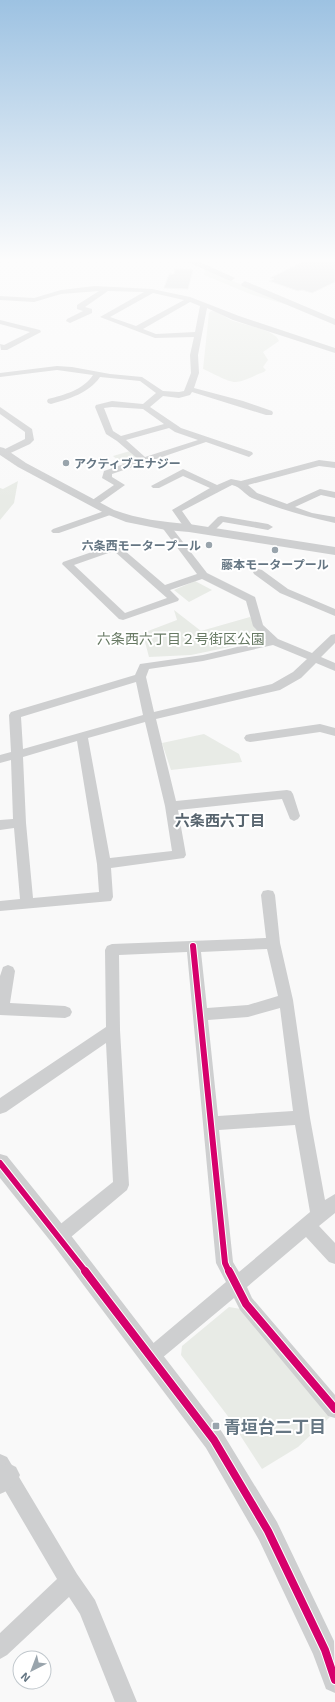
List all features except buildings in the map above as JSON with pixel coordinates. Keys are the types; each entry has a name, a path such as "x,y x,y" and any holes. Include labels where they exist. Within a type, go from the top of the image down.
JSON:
{"street":[{"path":"0,346 4,348 18,341"},
{"path":"0,375 57,368 72,369 98,374 142,378 161,393 180,395 189,389 195,373 194,355 197,341"},
{"path":"306,341 335,351"},
{"path":"51,401 75,394 94,381 98,374"},
{"path":"189,389 240,403 269,413"},
{"path":"146,407 161,393"},
{"path":"144,460 120,439 109,432 100,407 112,404 146,407 170,425 205,440 249,454"},
{"path":"0,410 29,431 30,440 23,445 2,452"},
{"path":"120,439 170,425"},
{"path":"94,503 120,485 107,478 107,473 205,440"},
{"path":"2,452 22,465 110,512 126,518 166,526 189,528 335,551"},
{"path":"240,484 319,462 335,466"},
{"path":"156,486 183,472 217,488"},
{"path":"189,528 177,510 231,482 240,484 254,495 310,515 335,520"},
{"path":"287,507 320,492 335,495"},
{"path":"56,531 110,512"},
{"path":"209,531 221,519 268,527"},
{"path":"166,526 203,575 251,600 258,626 274,641 335,667"},
{"path":"115,547 162,589 174,599 123,617 67,564 115,547"},
{"path":"258,572 284,590 335,613"},
{"path":"162,589 203,575"},
{"path":"0,759 150,717 276,687 296,675 315,659 335,637"},
{"path":"104,864 179,855 171,806 140,677 144,666 203,658 274,641"},
{"path":"27,903 20,822 15,715 140,677"},
{"path":"250,738 320,728 335,732"},
{"path":"0,906 106,897 104,864 82,736"},
{"path":"171,806 287,794 294,816"},
{"path":"0,826 20,822"},
{"path":"268,895 273,943 286,1000 314,1220 335,1256"},
{"path":"59,1236 121,1185 113,1030 112,950 273,943"},
{"path":"193,946 225,1263 246,1304 335,1410"},
{"path":"8,971 1,1009 65,1012"},
{"path":"201,1014 248,1011 286,1000"},
{"path":"0,1107 113,1030"},
{"path":"212,1123 302,1118"},
{"path":"0,1163 59,1236 214,1440 268,1531 324,1650 335,1680"},
{"path":"150,1357 335,1202"},
{"path":"3,1474 88,1607 126,1702"},
{"path":"0,1648 70,1581"}],"green space":[{"path":"206,341 278,341 263,352 268,360 263,367 266,370 243,380 233,382 203,369"},
{"path":"130,451 141,461 125,466 113,456"},
{"path":"18,481 14,503 0,520 0,488 3,489"},
{"path":"195,581 212,590 189,602 174,590"},
{"name":"六条西六丁目２号街区公園","path":"174,610 201,631 250,617 263,640 191,655 149,657 145,642 114,644 177,620"},
{"path":"204,734 239,754 242,762 171,770 162,743"},
{"path":"229,1307 241,1309 330,1417 298,1447 262,1469 227,1415 181,1355 182,1346"}],"cycle path":[{"path":"193,946 225,1263 246,1304 335,1409"},
{"path":"0,1163 59,1236 214,1440 268,1531 325,1650 335,1680"}],"place":[{"name":"アクティブエナジー","path":"66,463"},
{"name":"六条西モータープール","path":"209,545"},
{"name":"藤本モータープール","path":"275,550"},
{"name":"青垣台二丁目","path":"216,1426"}],"district":[{"name":"六条西六丁目","path":"220,820"}]}
